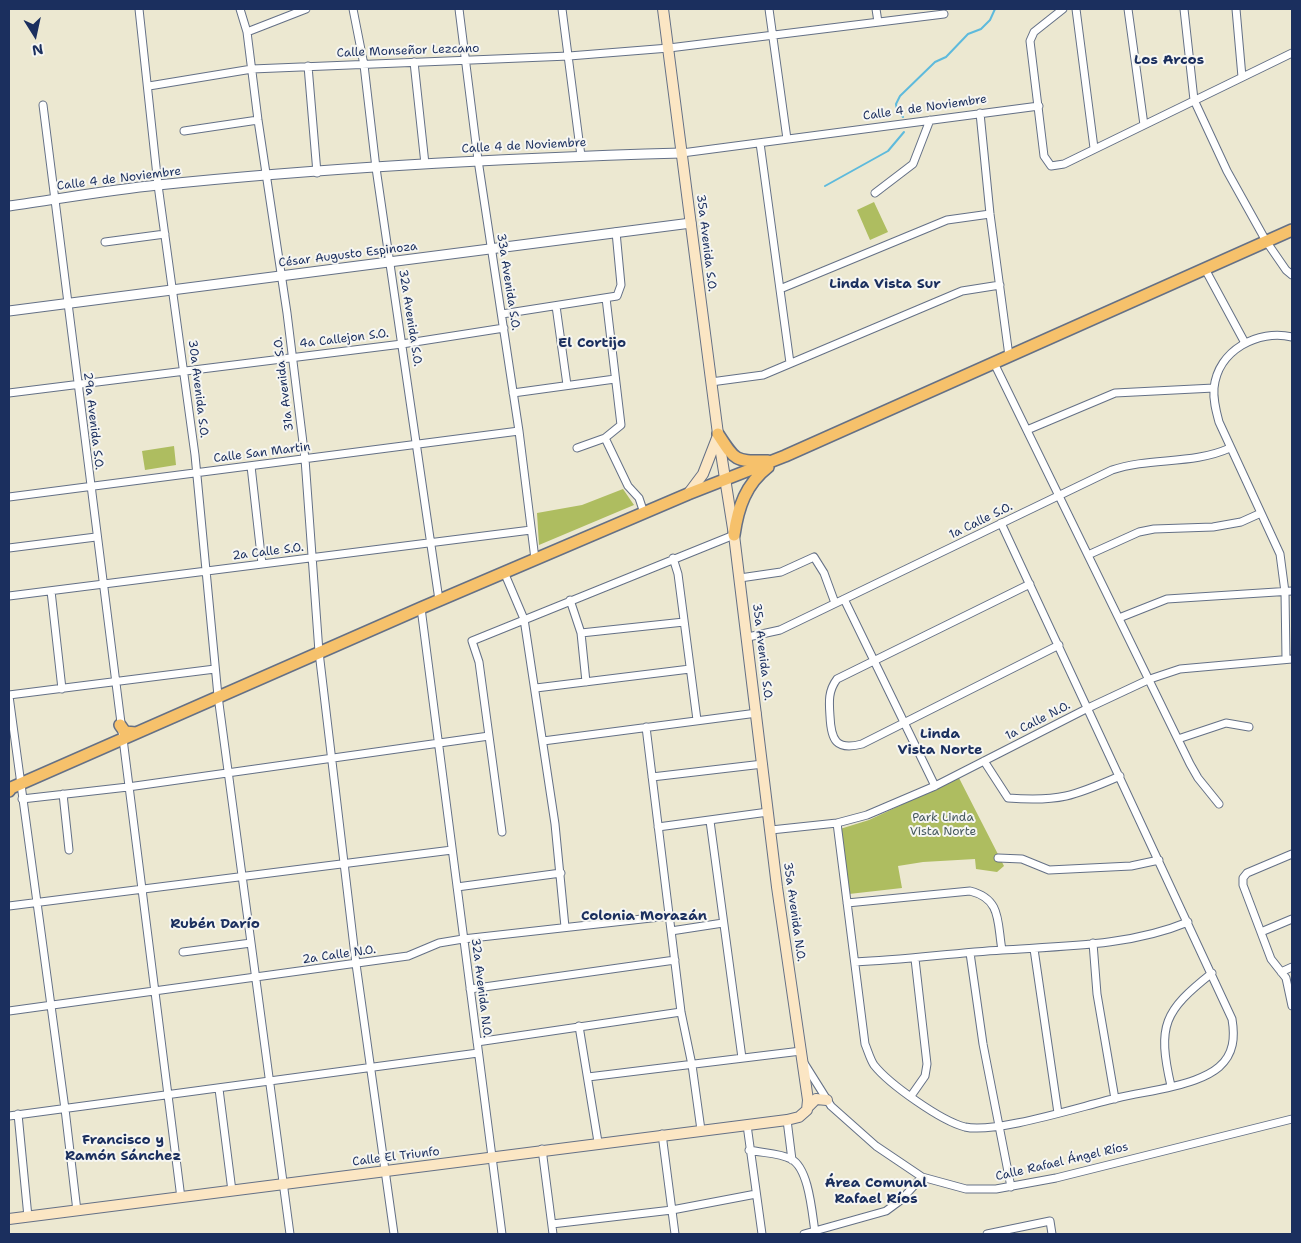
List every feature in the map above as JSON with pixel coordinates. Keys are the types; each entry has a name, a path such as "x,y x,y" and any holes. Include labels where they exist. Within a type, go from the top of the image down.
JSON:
{"main road":[{"name":"35a Avenida S.O.","path":"663,9 725,480"},
{"path":"12,788 504,572 688,494 775,461 1292,230"},
{"path":"718,434 736,458 743,461 775,461"},
{"path":"688,494 710,461 718,434"},
{"path":"734,534 741,503 748,488 758,474 775,461"},
{"path":"725,480 734,534"},
{"name":"35a Avenida S.O.","path":"734,534 757,713"},
{"name":"35a Avenida N.O.","path":"757,713 768,812 802,1056 806,1110"},
{"path":"120,726 125,732 136,733"},
{"name":"Calle El Triunfo","path":"9,1220 542,1149 787,1120 806,1110 816,1098 827,1100"}],"street":[{"name":"30a Avenida S.O.","path":"138,9 149,86 158,185 185,370 218,696 290,1234"},
{"name":"31a Avenida S.O.","path":"240,9 247,32 305,459 319,652 356,964 394,1234"},
{"path":"247,32 306,9"},
{"name":"32a Avenida S.O.","path":"353,9 364,65 376,168 439,600"},
{"name":"33a Avenida S.O.","path":"459,9 478,160 519,431 535,559"},
{"path":"562,9 581,156"},
{"path":"769,9 787,139"},
{"path":"876,9 878,22"},
{"path":"1063,9 1031,36 1044,156 1051,166 1064,164 1292,53"},
{"path":"1076,9 1094,148"},
{"path":"1128,9 1144,125"},
{"path":"1184,9 1194,100 1227,171 1266,241 1286,270 1292,275"},
{"path":"1236,9 1242,77"},
{"name":"Calle Monseñor Lezcano","path":"149,86 252,69 569,56 669,48 773,37 944,14"},
{"path":"414,62 425,164"},
{"path":"308,66 317,173"},
{"name":"29a Avenida S.O.","path":"43,106 114,682 181,1198"},
{"name":"Calle 4 de Noviembre","path":"9,206 158,185 478,160 682,153 1039,106"},
{"path":"980,113 990,214 1009,356"},
{"path":"184,131 258,120"},
{"path":"876,193 913,164 930,120"},
{"path":"760,143 790,363"},
{"path":"780,289 947,220 990,214"},
{"name":"César Augusto Espinoza","path":"9,311 691,223"},
{"path":"502,314 616,296 621,285 616,232"},
{"path":"105,242 165,234"},
{"path":"1205,269 1245,343"},
{"path":"711,382 763,375 962,291 1000,284"},
{"path":"577,448 606,438 621,425 606,298"},
{"path":"556,306 567,386"},
{"name":"4a Callejon S.O.","path":"9,393 402,344 504,328"},
{"path":"1289,659 1288,592 1280,554 1230,448 1215,407 1214,388 1225,362 1245,343 1262,336 1281,335 1292,337"},
{"path":"994,363 1198,778 1219,804"},
{"path":"513,393 615,379"},
{"path":"1027,430 1115,394 1214,388"},
{"name":"Calle San Martin","path":"9,497 417,446 519,431"},
{"path":"606,438 628,486 639,498 644,513"},
{"name":"1a Calle S.O.","path":"748,637 780,630 1112,470 1128,464 1192,460 1213,456 1230,448"},
{"path":"251,466 262,564"},
{"path":"1088,555 1139,532 1154,529 1213,527 1241,522 1261,513"},
{"path":"837,823 865,1044 873,1063 887,1079 911,1096 963,1127 979,1129 1058,1113 1115,1098 1195,1081 1219,1067 1228,1057 1234,1032 1232,1019 1160,860 1001,523"},
{"name":"2a Calle S.O.","path":"9,596 531,530"},
{"path":"502,832 479,662 472,641 734,534"},
{"path":"9,548 96,537"},
{"path":"740,578 781,572 814,557 824,572 835,603"},
{"path":"673,558 678,574 697,720"},
{"path":"504,572 524,619 536,688 561,873 565,927"},
{"path":"1030,584 837,679 829,697 831,732 834,740 843,746 851,747 905,723 1058,645"},
{"path":"51,591 62,689"},
{"path":"1119,618 1167,599 1288,592"},
{"path":"844,599 935,786"},
{"path":"570,600 581,633 586,682"},
{"path":"421,608 438,744"},
{"path":"581,633 684,622"},
{"name":"1a Calle N.O.","path":"771,830 837,823 867,815 935,786 1088,708 1150,679 1180,669 1289,659"},
{"path":"77,1211 65,1108 22,799 12,788 9,696 215,669"},
{"path":"536,688 690,669"},
{"path":"543,741 757,713"},
{"path":"1178,738 1226,723 1249,726"},
{"path":"646,727 681,1012 692,1065 701,1130"},
{"path":"22,799 128,787 489,736"},
{"name":"32a Avenida N.O.","path":"438,744 502,1234"},
{"path":"984,761 1008,798 1047,800 1074,796 1120,776"},
{"path":"652,777 763,764"},
{"path":"63,794 69,850"},
{"path":"658,827 768,812"},
{"path":"710,821 742,1058"},
{"path":"9,906 452,850"},
{"path":"1292,854 1247,874 1243,878 1243,885 1271,959 1282,972 1289,985 1292,1004"},
{"path":"998,858 1022,859 1049,870 1131,866 1160,860"},
{"path":"456,887 561,873"},
{"path":"847,903 970,891 981,894 992,901 1002,950"},
{"name":"2a Calle N.O.","path":"9,1011 408,956 439,943 463,938 669,916"},
{"path":"1261,932 1292,919"},
{"path":"854,962 915,959 1140,938 1160,933 1188,922"},
{"path":"671,931 723,923"},
{"path":"182,952 251,943"},
{"path":"1093,943 1097,994 1115,1098"},
{"path":"1034,949 1058,1113"},
{"path":"970,953 983,1044 1011,1187"},
{"path":"911,1096 925,1076 927,1064 915,959"},
{"path":"470,989 675,960"},
{"path":"1282,972 1292,968"},
{"path":"1171,1086 1164,1045 1168,1016 1189,991 1212,973"},
{"path":"477,1042 681,1012"},
{"path":"579,1026 598,1142"},
{"path":"9,1116 478,1053"},
{"path":"588,1077 742,1058 802,1056"},
{"name":"Calle Rafael Ángel Ríos","path":"802,1056 827,1100 876,1146 922,1177 966,1189 981,1190 1011,1187 1292,1119"},
{"path":"219,1089 232,1191"},
{"path":"18,1114 28,1217"},
{"path":"787,1120 792,1160 805,1178 815,1232"},
{"path":"747,1125 762,1234"},
{"path":"662,1134 675,1234"},
{"path":"542,1149 553,1234"},
{"path":"750,1150 792,1160"},
{"path":"804,1234 886,1211 901,1200 922,1177"},
{"path":"552,1224 672,1210 756,1194"},
{"path":"987,1234 1050,1221 1052,1234"}],"green space":[{"path":"874,202 888,232 870,240 857,210"},
{"path":"174,446 176,465 145,470 142,451"},
{"path":"623,489 634,505 539,545 537,513 582,505"},
{"name":"Park Linda Vista Norte","path":"959,778 1004,866 997,872 976,869 975,859 923,862 898,866 902,888 849,894 840,829 869,820"}],"waterway":[{"path":"903,117 897,111 896,104 900,96 935,62 946,57 968,34 981,29 990,20 995,9"},
{"path":"825,186 888,151 904,132"}],"district":[{"name":"Los Arcos","path":"1169,60"},
{"name":"Linda Vista Sur","path":"885,284"},
{"name":"El Cortijo","path":"592,343"},
{"name":"Linda Vista Norte","path":"940,742"},
{"name":"Colonia Morazán","path":"644,916"},
{"name":"Rubén Darío","path":"215,924"},
{"name":"Francisco y Ramón Sánchez","path":"123,1148"},
{"name":"Área Comunal Rafael Ríos","path":"876,1192"}]}
